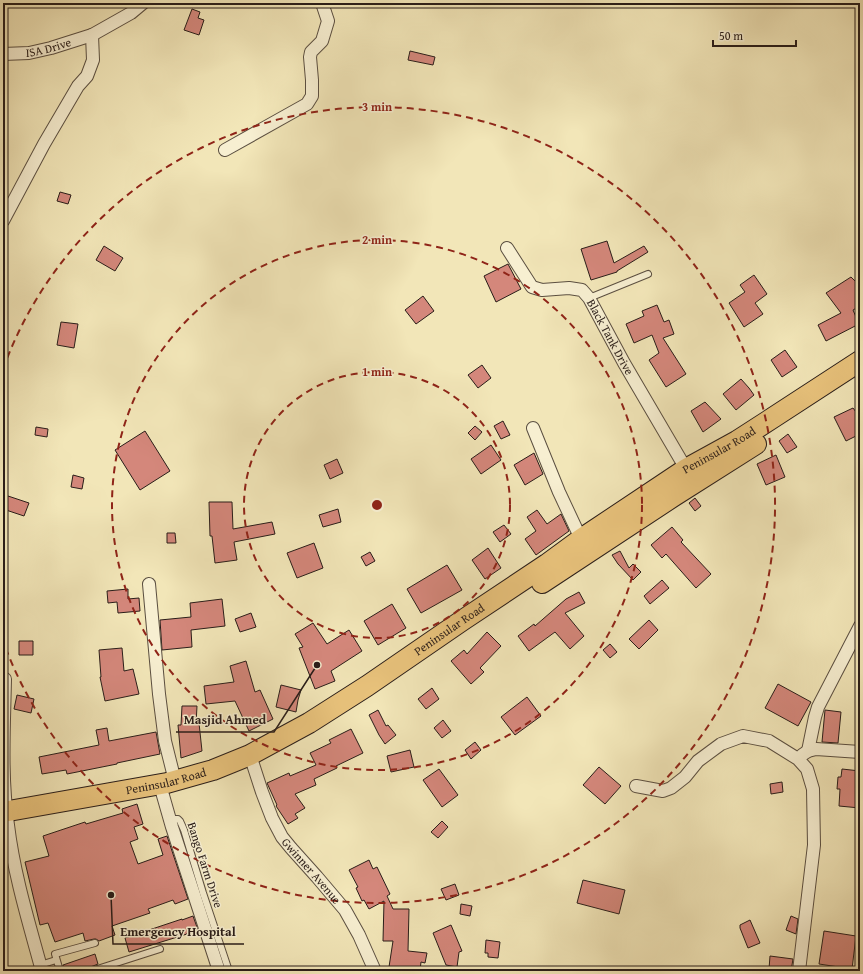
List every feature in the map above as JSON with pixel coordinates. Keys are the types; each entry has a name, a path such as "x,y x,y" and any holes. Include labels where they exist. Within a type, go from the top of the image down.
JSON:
{"main road":[{"name":"Peninsular Road","path":"5,818 166,787 213,770 252,761 370,698 691,475 737,441 860,361"},
{"name":"Peninsular Road","path":"252,761 309,722 367,686 547,564 580,539 691,475 746,451 860,376"}],"street":[{"name":"ISA Drive","path":"3,54 29,53 51,48 92,35 131,13 143,3"},
{"path":"225,150 307,104 312,96 311,52 322,41 328,21 322,3"},
{"path":"3,221 44,144 78,86 87,76 93,60 92,35"},
{"name":"Black Tank Drive","path":"507,248 532,287 542,290 569,288 582,290 589,298 624,363 691,475"},
{"path":"533,428 580,539"},
{"path":"149,584 159,694 165,741 166,787 170,820 219,971"},
{"path":"808,751 818,707 860,626"},
{"path":"5,679 5,818 16,875 41,968"},
{"path":"636,786 663,791 671,788 685,777 698,762 721,744 743,736 768,741 798,759 807,769 813,789 814,845 799,971"},
{"path":"798,759 808,751 816,749 860,752"},
{"name":"Gwinner Avenue","path":"252,761 272,818 282,837 345,910 359,935 375,971"}],"lane":[{"path":"589,298 648,274"},
{"name":"Bango Farm Drive","path":"170,820 178,819 184,830 229,971"},
{"path":"60,971 55,954 95,943"},
{"path":"90,971 160,949"},
{"path":"41,968 56,960"}],"building":[{"path":"192,9 200,12 198,18 204,20 199,35 184,30"},
{"path":"410,51 435,57 433,65 408,60"},
{"path":"60,192 71,195 68,204 57,201"},
{"path":"607,241 614,263 644,246 648,252 617,272 591,280 581,249"},
{"path":"104,246 123,258 115,271 96,260"},
{"path":"508,264 521,289 496,302 484,276"},
{"path":"754,275 767,294 755,303 763,314 744,327 729,303 745,292 740,285"},
{"path":"851,277 860,286 860,306 853,310 859,324 826,341 818,325 841,313 826,293"},
{"path":"423,296 434,311 416,324 405,310"},
{"path":"657,305 664,322 669,320 674,334 663,338 686,374 666,387 649,360 659,353 652,335 634,343 626,324 644,316 642,311"},
{"path":"61,322 78,324 74,348 57,345"},
{"path":"785,350 797,367 782,377 771,360"},
{"path":"482,365 491,378 478,388 468,375"},
{"path":"741,379 754,395 736,410 723,394"},
{"path":"705,402 721,419 703,432 691,411"},
{"path":"853,408 856,412 860,410 860,434 846,441 834,417"},
{"path":"503,421 510,435 501,439 494,426"},
{"path":"475,426 482,432 475,440 468,433"},
{"path":"36,427 48,429 47,437 35,435"},
{"path":"145,431 170,471 140,490 115,450"},
{"path":"788,434 797,447 787,453 779,441"},
{"path":"491,445 501,460 481,474 471,459"},
{"path":"534,453 543,474 525,485 514,465"},
{"path":"776,455 785,477 766,485 757,464"},
{"path":"337,459 343,473 330,479 324,465"},
{"path":"73,475 84,478 82,489 71,487"},
{"path":"5,495 29,503 24,516 3,509"},
{"path":"695,498 701,506 695,511 689,503"},
{"path":"209,502 232,502 233,529 272,522 275,534 234,542 237,560 215,563 212,536 210,536"},
{"path":"338,509 341,522 323,527 319,515"},
{"path":"537,510 547,524 561,514 569,531 536,555 525,539 536,531 527,517"},
{"path":"504,525 511,534 500,542 493,532"},
{"path":"672,527 683,540 681,542 711,574 696,588 666,554 662,558 651,545"},
{"path":"167,533 175,533 176,543 167,543"},
{"path":"314,543 323,568 297,578 287,553"},
{"path":"488,548 501,568 485,579 472,560"},
{"path":"620,551 629,568 633,564 641,572 633,580 612,555"},
{"path":"370,552 375,561 366,566 361,557"},
{"path":"447,565 462,590 421,613 407,589"},
{"path":"662,580 669,588 650,604 644,596"},
{"path":"128,589 128,599 139,598 140,611 118,613 117,602 108,603 107,591"},
{"path":"579,592 585,603 565,613 584,636 570,649 555,632 529,651 518,636 534,624 535,626 566,599"},
{"path":"222,599 225,626 191,630 192,647 162,650 160,620 191,617 190,603"},
{"path":"392,604 406,628 378,645 364,621"},
{"path":"251,613 256,627 240,632 235,619"},
{"path":"649,620 658,630 639,649 629,639"},
{"path":"313,623 327,644 349,630 362,651 331,671 335,681 315,689 299,648 303,647 295,634"},
{"path":"487,632 501,646 480,668 484,672 471,684 451,661 464,650 467,654"},
{"path":"19,641 33,641 33,655 19,655"},
{"path":"610,644 617,652 610,658 603,650"},
{"path":"122,648 124,671 133,669 139,694 105,701 100,677 99,650"},
{"path":"246,661 255,692 260,690 273,719 249,731 235,701 206,704 204,686 234,682 230,666"},
{"path":"778,684 811,702 798,726 765,708"},
{"path":"281,685 301,690 296,712 276,707"},
{"path":"432,688 439,699 426,709 418,699"},
{"path":"17,695 34,699 31,713 14,709"},
{"path":"527,697 541,716 515,735 501,717"},
{"path":"182,706 197,706 196,724 199,723 202,751 181,758 178,725 181,725"},
{"path":"378,710 386,726 388,725 396,735 385,744 369,715"},
{"path":"825,710 841,712 838,743 822,742"},
{"path":"443,720 451,731 442,738 434,728"},
{"path":"107,728 109,741 156,732 160,754 67,774 66,770 42,774 39,757 99,745 96,730"},
{"path":"351,729 363,753 314,779 316,785 295,794 305,808 295,814 298,818 288,824 276,806 277,805 267,783 289,773 290,776 316,765 310,753 331,743 329,740"},
{"path":"475,742 481,750 471,759 465,750"},
{"path":"410,750 414,767 391,772 387,756"},
{"path":"599,767 621,786 605,804 583,785"},
{"path":"439,769 458,795 442,807 423,780"},
{"path":"842,769 860,771 860,808 839,806 840,789 837,789 838,777 841,777"},
{"path":"782,782 783,792 771,794 770,784"},
{"path":"137,804 143,824 134,827 138,839 130,842 138,864 163,855 158,839 167,836 188,899 175,904 173,900 148,909 150,913 112,926 115,935 99,941 94,939 85,941 83,933 55,942 48,923 40,925 25,862 49,856 43,836 85,822 86,824 123,813 122,809"},
{"path":"442,821 448,827 438,838 431,832"},
{"path":"369,860 373,869 377,867 390,894 387,896 393,909 409,909 408,951 427,953 425,963 421,962 420,971 389,967 393,941 383,941 384,901 369,909 364,900 362,901 356,888 358,887 349,870"},
{"path":"583,880 625,890 619,914 577,903"},
{"path":"455,884 459,895 446,900 441,889"},
{"path":"461,904 472,906 470,916 460,914"},
{"path":"193,916 198,930 129,952 125,938"},
{"path":"791,916 798,919 796,934 786,930"},
{"path":"750,920 760,943 748,948 740,925"},
{"path":"451,925 462,951 459,952 457,967 446,965 433,933"},
{"path":"824,931 856,936 852,969 819,964"},
{"path":"486,940 500,942 498,958 488,957 488,953 485,953"},
{"path":"95,954 98,964 75,971 64,971 63,965"},
{"path":"770,956 793,959 791,971 775,971 769,969"}],"place":[{"name":"Masjid Ahmed","path":"317,665"},
{"name":"Emergency Hospital","path":"111,895"}]}
